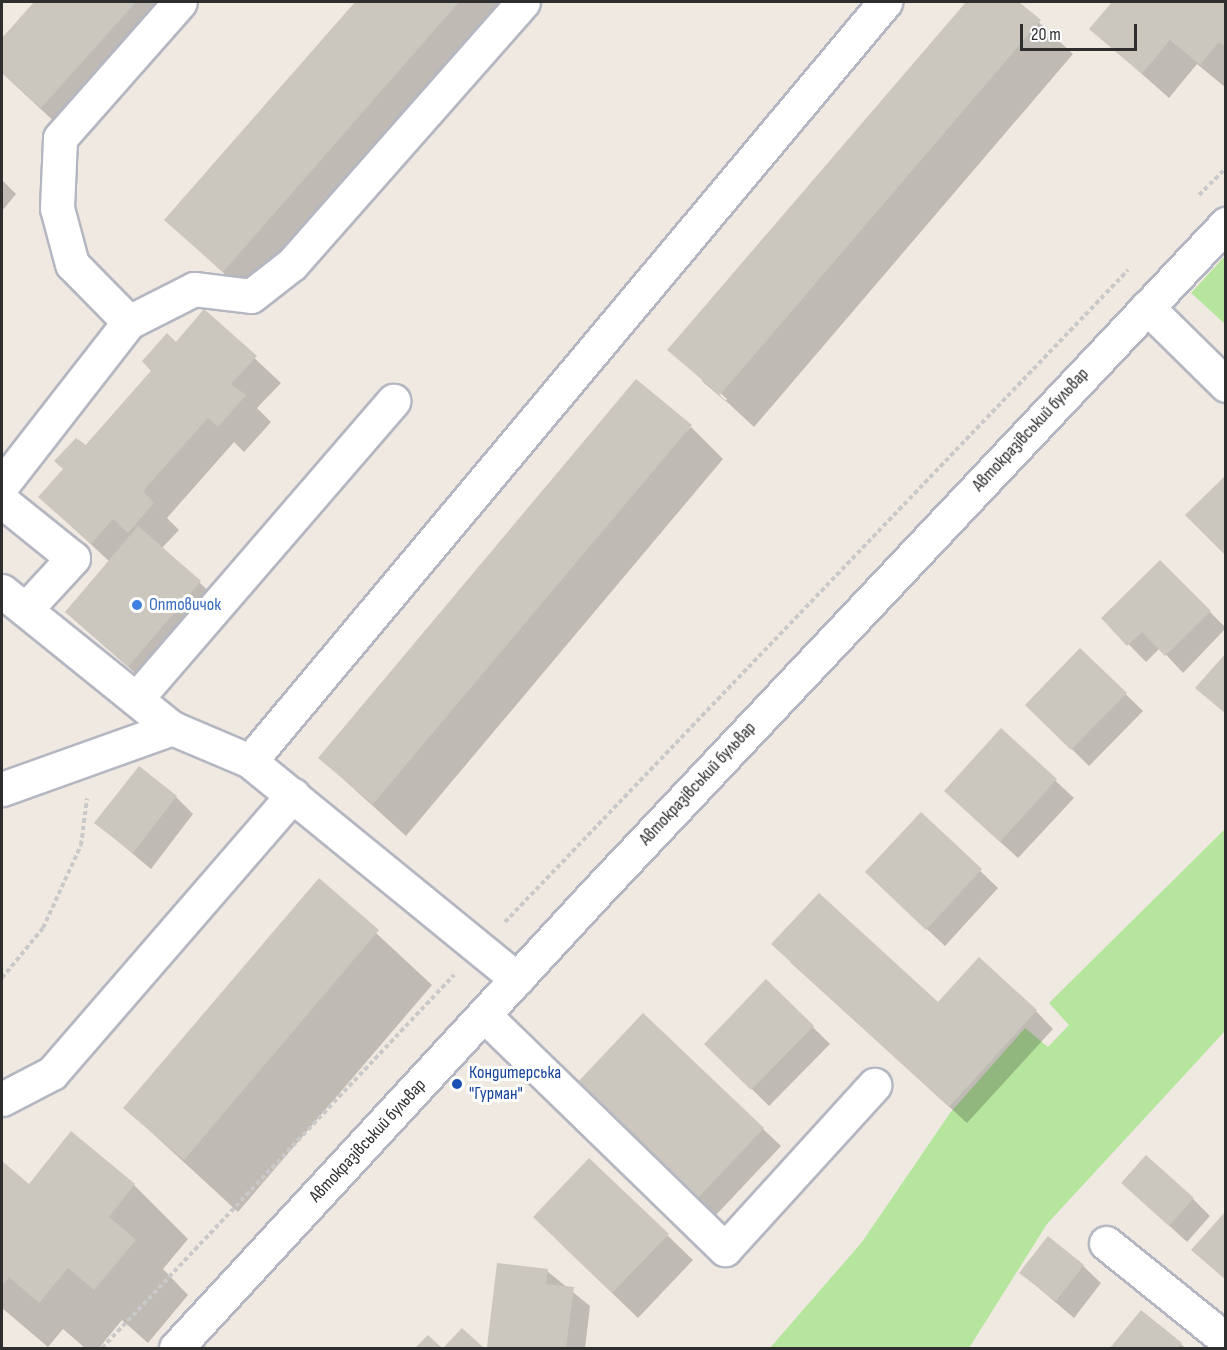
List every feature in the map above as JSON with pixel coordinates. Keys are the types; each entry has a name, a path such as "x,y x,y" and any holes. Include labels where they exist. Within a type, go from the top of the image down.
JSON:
{"street":[{"path":"129,322 72,264 57,208 60,138 180,2"},
{"path":"2,485 129,322 194,289 251,296 292,264 523,2"},
{"path":"250,761 885,2"},
{"name":"Автокразівський бульвар","path":"176,1348 517,979 1226,224"},
{"path":"1147,307 1226,385"},
{"path":"136,699 393,401"},
{"path":"2,501 72,558 14,600 172,728 250,761 517,979"},
{"path":"2,789 172,728"},
{"path":"2,1099 52,1073 293,795"},
{"path":"484,1015 725,1249 874,1085"},
{"path":"1106,1243 1226,1340"}],"path":[{"path":"1192,202 1226,168"},
{"path":"102,1348 479,949 1134,263"},
{"path":"2,978 43,928 81,845 93,756"}],"green space":[{"path":"1225,256 1225,324 1191,293"},
{"path":"1225,829 1225,1031 1047,1224 969,1348 770,1348 862,1242 950,1113 1025,1028 1048,1047 1069,1025 1049,1003"}],"building":[{"path":"34,2 136,2 41,108 2,73 2,38"},
{"path":"355,2 459,2 223,272 164,220"},
{"path":"966,2 1019,2 1041,20 720,395 667,350"},
{"path":"1112,2 1226,2 1226,47 1219,42 1200,65 1170,40 1142,74 1089,29"},
{"path":"204,309 257,356 231,384 246,395 218,427 208,418 143,491 154,503 128,533 113,519 91,544 38,497 63,469 54,461 76,438 86,445 151,371 142,361 167,333 176,342"},
{"path":"636,379 692,425 373,804 318,758"},
{"path":"1226,475 1226,556 1185,515"},
{"path":"138,526 201,581 128,667 65,612"},
{"path":"1160,560 1211,611 1165,656 1142,632 1127,646 1101,618"},
{"path":"1080,648 1127,693 1071,750 1025,705"},
{"path":"1226,653 1226,714 1195,688"},
{"path":"1001,728 1057,779 1000,842 944,791"},
{"path":"139,766 177,796 133,853 94,823"},
{"path":"921,812 982,869 926,930 865,872"},
{"path":"319,878 379,930 184,1160 123,1108"},
{"path":"819,893 938,1002 979,957 1037,1010 949,1107 771,944"},
{"path":"766,979 814,1026 751,1090 704,1044"},
{"path":"643,1013 764,1128 697,1199 576,1084"},
{"path":"71,1131 135,1184 109,1217 136,1240 94,1290 68,1268 39,1303 9,1277 2,1286 2,1161 29,1184"},
{"path":"1146,1155 1194,1198 1169,1226 1121,1183"},
{"path":"589,1158 669,1234 612,1293 533,1217"},
{"path":"1226,1211 1226,1280 1191,1250"},
{"path":"1048,1236 1084,1265 1056,1301 1019,1273"},
{"path":"497,1263 548,1269 546,1284 574,1287 566,1348 487,1347"},
{"path":"1141,1310 1182,1343 1177,1348 1110,1348"},
{"path":"462,1328 484,1348 443,1348"},
{"path":"428,1335 442,1348 415,1348"}],"place":[{"name":"Оптовичок","path":"137,605"},
{"name":"Кондитерська \"Гурман\"","path":"457,1084"}]}
